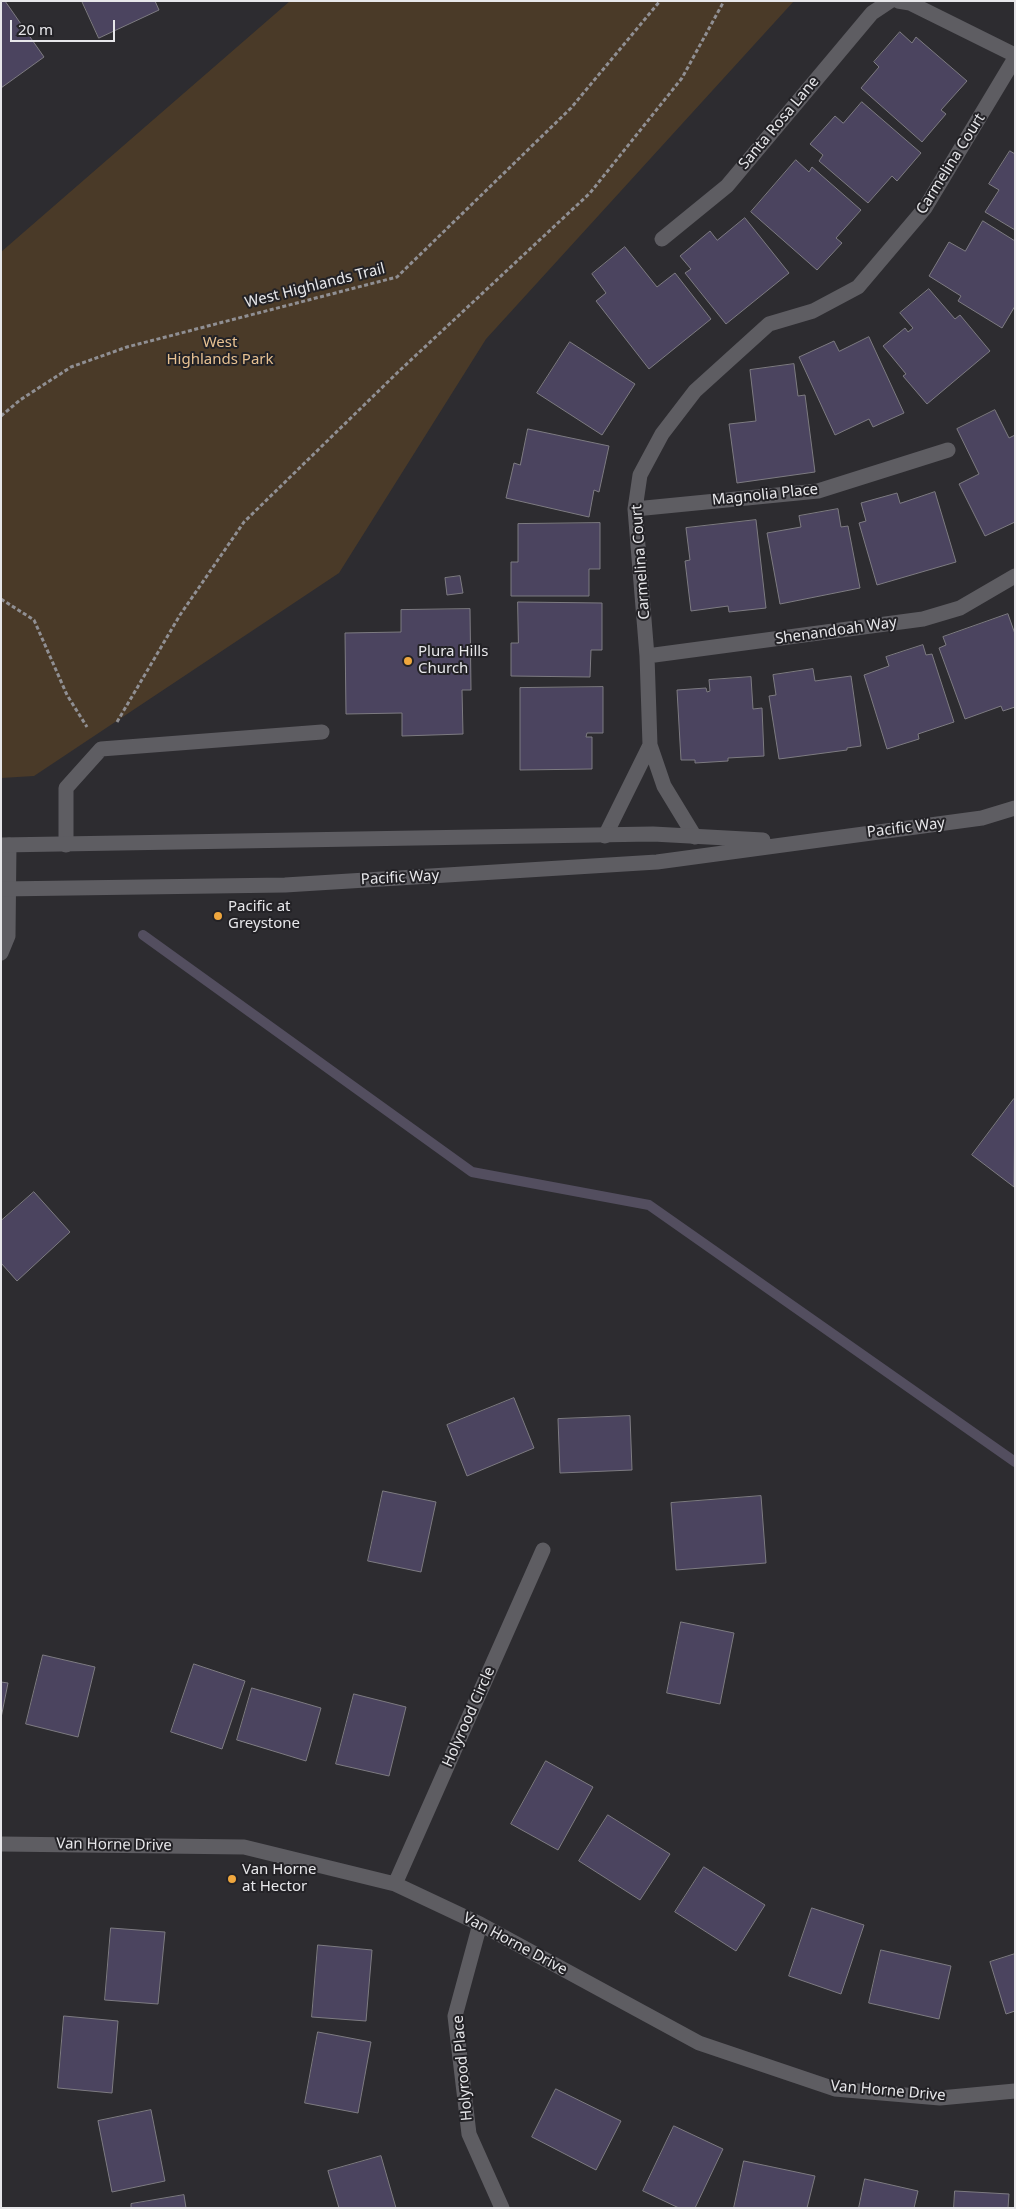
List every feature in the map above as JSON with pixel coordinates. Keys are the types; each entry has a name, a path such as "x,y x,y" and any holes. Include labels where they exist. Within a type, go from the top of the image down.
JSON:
{"street":[{"name":"Santa Rosa Lane","path":"662,239 727,186 872,13 890,1"},
{"path":"898,1 910,3 1015,56"},
{"name":"Carmelina Court","path":"695,837 664,786 650,745 647,656 635,508 640,475 662,434 695,391 769,324 813,311 858,287 926,208 1015,56"},
{"name":"Magnolia Place","path":"635,508 818,491 948,450"},
{"name":"Shenandoah Way","path":"647,656 923,619 960,608 1015,576"},
{"path":"66,845 66,788 101,749 322,732"},
{"name":"Carmelina Court","path":"605,836 650,745"},
{"name":"Pacific Way","path":"5,889 295,884 658,862 982,818 1015,808"},
{"name":"Pacific Way","path":"5,845 653,834 797,842"},
{"path":"1,953 8,936 5,845"},
{"name":"Holyrood Circle","path":"395,1884 543,1550"},
{"name":"Van Horne Drive","path":"1,1844 244,1847 395,1884 480,1924 700,2043 835,2089 940,2098 1015,2091"},
{"name":"Holyrood Place","path":"480,1924 455,2016 469,2134 502,2208"}],"path":[{"name":"West Highlands Trail","path":"1,416 20,400 70,367 128,347 397,276 571,108 660,1"},
{"path":"1,599 34,620 67,695 101,749 180,615 244,522 398,372 590,193 682,78 724,1"}],"green space":[{"name":"West Highlands Park","path":"290,1 794,1 486,339 339,573 34,776 1,778 1,252"}],"building":[{"path":"1,1 5,1 44,57 1,88"},
{"path":"82,1 155,1 159,10 99,38"},
{"path":"900,32 912,43 916,37 967,81 941,110 946,114 922,142 861,88 879,67 874,62"},
{"path":"862,102 921,153 897,181 892,176 868,203 819,161 823,155 810,144 835,116 843,123"},
{"path":"1010,151 1015,154 1015,230 985,212 999,190 989,184"},
{"path":"796,160 809,172 812,167 861,210 836,238 842,243 817,270 751,212"},
{"path":"745,218 789,273 726,324 685,273 691,269 680,256 710,231 717,240"},
{"path":"983,221 1015,241 1015,306 1002,328 958,301 961,296 929,276 949,242 965,251"},
{"path":"625,247 657,287 675,273 711,319 649,369 596,301 606,293 592,274"},
{"path":"929,289 955,319 960,315 990,351 927,404 903,376 906,374 883,346 905,328 908,332 913,328 900,313"},
{"path":"869,337 904,413 873,427 869,419 835,435 799,357 834,341 839,351"},
{"path":"570,342 635,384 602,435 537,393"},
{"path":"794,364 798,396 805,395 815,472 737,483 729,424 756,421 750,370"},
{"path":"995,410 1009,438 1015,435 1015,522 985,536 959,484 979,474 957,429"},
{"path":"528,429 609,446 599,492 594,490 589,517 506,498 514,463 520,465"},
{"path":"935,492 956,562 877,585 859,523 866,521 861,503 897,493 900,503"},
{"path":"838,509 841,527 848,526 860,588 780,604 767,533 801,527 799,516"},
{"path":"756,520 766,608 729,612 728,606 691,611 685,561 690,560 686,528"},
{"path":"600,523 600,569 589,569 589,596 511,596 511,562 518,562 518,524"},
{"path":"460,576 463,593 447,595 445,578"},
{"path":"518,602 602,603 602,650 591,650 590,677 511,676 511,643 518,643"},
{"name":"Plura Hills Church","path":"470,609 471,690 462,690 463,734 402,736 402,713 346,714 345,633 401,632 401,610"},
{"path":"1008,614 1015,634 1015,707 1003,711 1001,706 965,719 939,648 946,645 943,637"},
{"path":"923,645 926,655 932,654 954,722 918,734 919,739 887,749 864,675 889,666 886,657"},
{"path":"813,669 815,681 851,676 861,746 847,748 847,750 779,759 769,696 776,695 773,675"},
{"path":"751,677 753,709 762,708 764,756 728,758 728,761 695,763 695,760 681,760 677,690 706,688 707,692 710,691 709,680"},
{"path":"603,687 603,733 587,733 586,737 592,737 592,769 520,770 520,688"},
{"path":"1015,1100 1014,1187 972,1155"},
{"path":"34,1192 70,1232 17,1281 1,1263 1,1221"},
{"path":"514,1398 534,1448 467,1476 447,1425"},
{"path":"630,1416 632,1470 560,1473 558,1419"},
{"path":"383,1491 436,1502 421,1572 368,1561"},
{"path":"761,1496 766,1563 676,1570 671,1503"},
{"path":"681,1622 734,1633 720,1704 667,1693"},
{"path":"43,1655 95,1667 78,1737 26,1724"},
{"path":"194,1664 245,1681 222,1749 171,1732"},
{"path":"1,1682 8,1683 1,1718"},
{"path":"252,1688 321,1708 306,1761 237,1740"},
{"path":"354,1694 406,1707 389,1776 336,1764"},
{"path":"546,1761 593,1787 558,1850 511,1824"},
{"path":"608,1815 670,1854 640,1900 579,1861"},
{"path":"704,1867 765,1905 736,1951 675,1912"},
{"path":"812,1908 864,1925 841,1994 789,1976"},
{"path":"111,1928 165,1932 158,2004 105,2000"},
{"path":"318,1945 372,1950 366,2021 312,2017"},
{"path":"881,1950 951,1966 939,2019 869,2003"},
{"path":"1015,1954 1015,2011 1006,2014 990,1962"},
{"path":"64,2016 118,2021 112,2093 58,2088"},
{"path":"318,2032 371,2042 358,2113 305,2103"},
{"path":"556,2089 621,2121 596,2170 532,2137"},
{"path":"151,2110 165,2181 112,2192 98,2121"},
{"path":"674,2126 723,2149 695,2208 679,2208 643,2191"},
{"path":"381,2156 396,2208 339,2208 328,2171"},
{"path":"744,2161 815,2176 807,2208 734,2208"},
{"path":"865,2179 918,2191 914,2208 859,2208"},
{"path":"955,2191 1009,2194 1008,2208 954,2208"},
{"path":"184,2195 186,2208 131,2208 131,2204"}],"waterway":[{"path":"143,935 472,1172 649,1205 1015,1462"}],"place":[{"name":"Plura Hills Church","path":"408,661"},
{"name":"Pacific at Greystone","path":"218,916"},
{"name":"Van Horne at Hector","path":"232,1879"}]}
